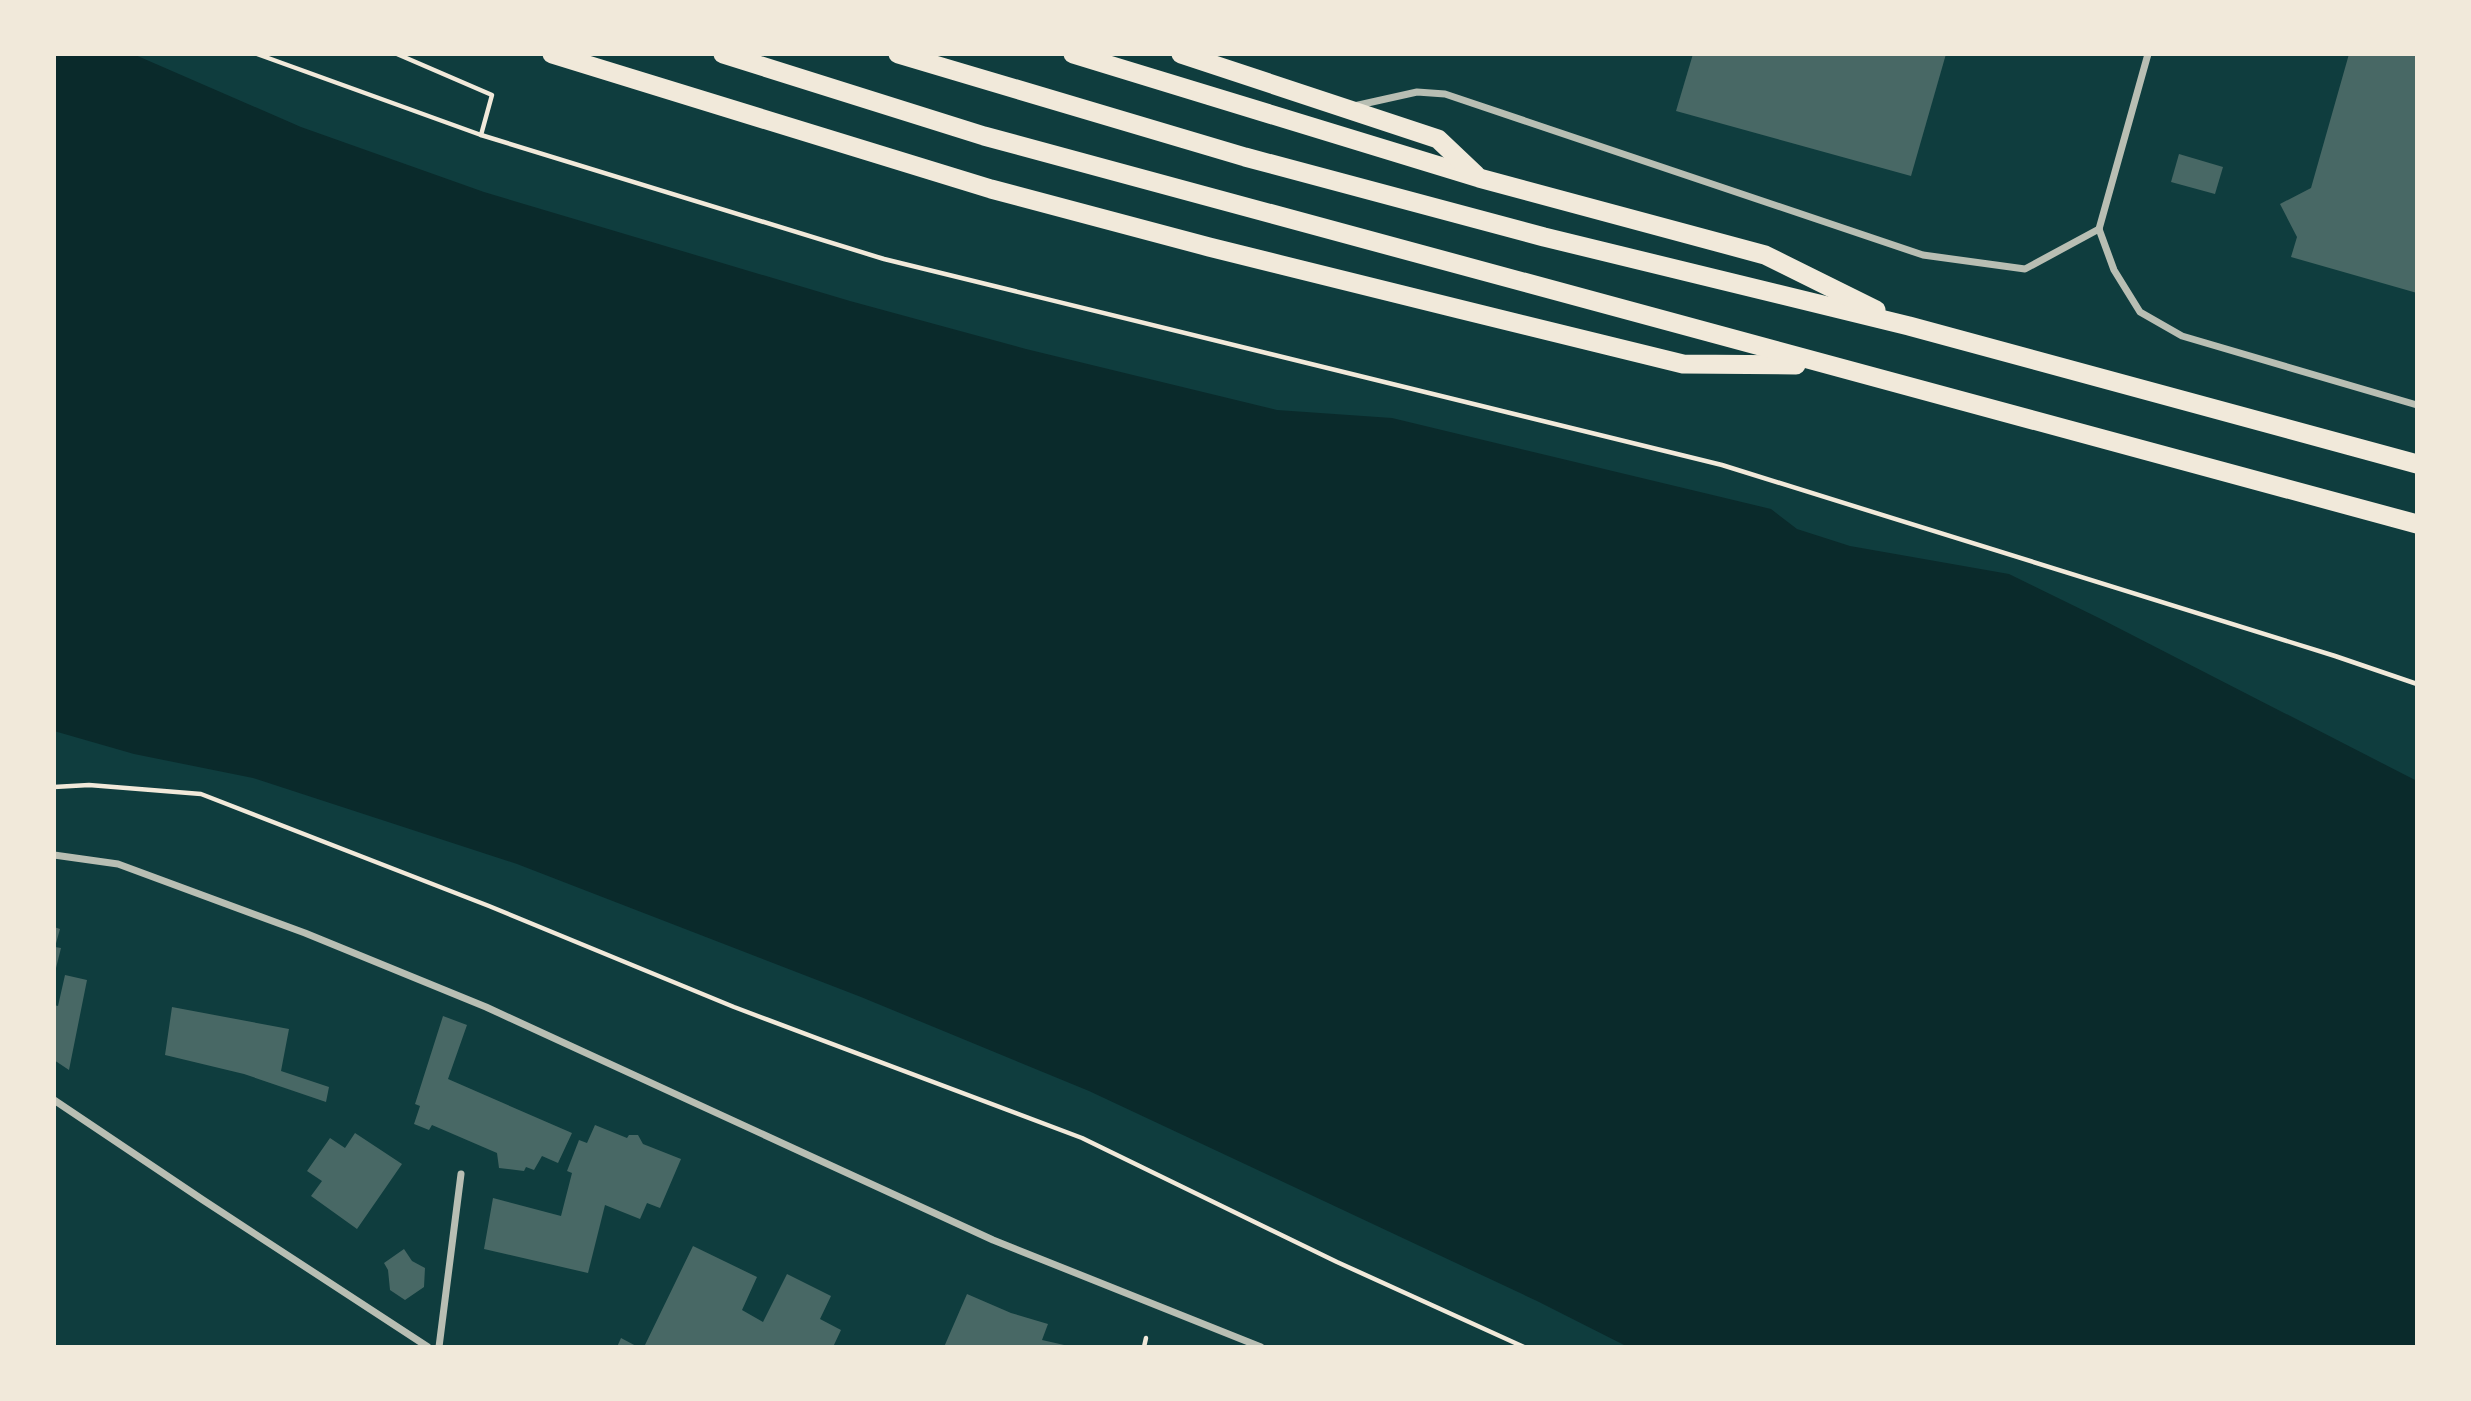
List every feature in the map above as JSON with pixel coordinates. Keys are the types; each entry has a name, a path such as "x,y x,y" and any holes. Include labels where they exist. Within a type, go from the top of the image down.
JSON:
{"highway":[{"path":"552,54 991,189 1209,247 1538,329 1684,364 1825,365"},
{"path":"723,54 984,136 2417,524"},
{"path":"898,54 1258,161 1544,237 1909,326 2417,464"},
{"path":"1073,54 1479,178 1765,255 1909,326"},
{"path":"1181,54 1438,139 1479,178"}],"street":[{"path":"2148,54 2099,229 2114,270 2140,312 2182,336 2417,405"},
{"path":"1343,109 1417,92 1445,94 1923,255 2025,269 2099,229"},
{"path":"54,855 118,864 318,938 486,1007 993,1240 1261,1347"},
{"path":"54,1100 428,1347"},
{"path":"439,1347 461,1174"}],"path":[{"path":"257,54 481,135 884,259 1722,465 2321,651 2417,684"},
{"path":"397,54 492,95 481,135"},
{"path":"54,787 89,785 201,794 489,906 734,1007 1082,1138 1324,1256 1524,1347"},
{"path":"1144,1347 1146,1338"}],"water":[{"path":"54,54 133,54 301,127 484,192 850,301 1026,349 1277,410 1392,418 1771,509 1797,529 1850,546 2009,574 2417,781 2417,1347 1628,1347 1537,1301 1089,1091 861,997 517,864 253,778 134,754 54,731"}],"building":[{"path":"1693,54 1946,54 1911,176 1676,111"},
{"path":"2349,54 2417,54 2417,293 2291,257 2297,237 2280,204 2311,188"},
{"path":"2179,154 2223,167 2215,194 2171,182"},
{"path":"54,927 60,929 55,947 61,948 55,972"},
{"path":"65,975 87,980 69,1070 54,1060 54,1005 58,1006"},
{"path":"172,1007 289,1029 281,1071 329,1087 326,1102 244,1074 165,1055"},
{"path":"443,1016 467,1025 448,1079 572,1133 558,1163 542,1156 534,1170 526,1167 524,1171 499,1168 497,1153 432,1125 429,1130 414,1124 420,1106 415,1104"},
{"path":"595,1125 627,1138 629,1135 638,1135 643,1144 681,1159 660,1208 647,1203 640,1219 605,1205 588,1273 484,1249 493,1198 561,1216 572,1173 567,1171 579,1140 587,1143"},
{"path":"355,1133 402,1164 357,1229 311,1196 322,1181 307,1171 330,1138 345,1148"},
{"path":"693,1246 757,1277 742,1310 763,1322 787,1274 831,1296 820,1319 841,1330 833,1347 644,1347"},
{"path":"404,1249 412,1261 425,1268 424,1287 405,1300 390,1290 388,1270 384,1263"},
{"path":"967,1294 1011,1313 1048,1324 1042,1340 1073,1347 944,1347"},
{"path":"621,1338 638,1347 617,1347"}]}
